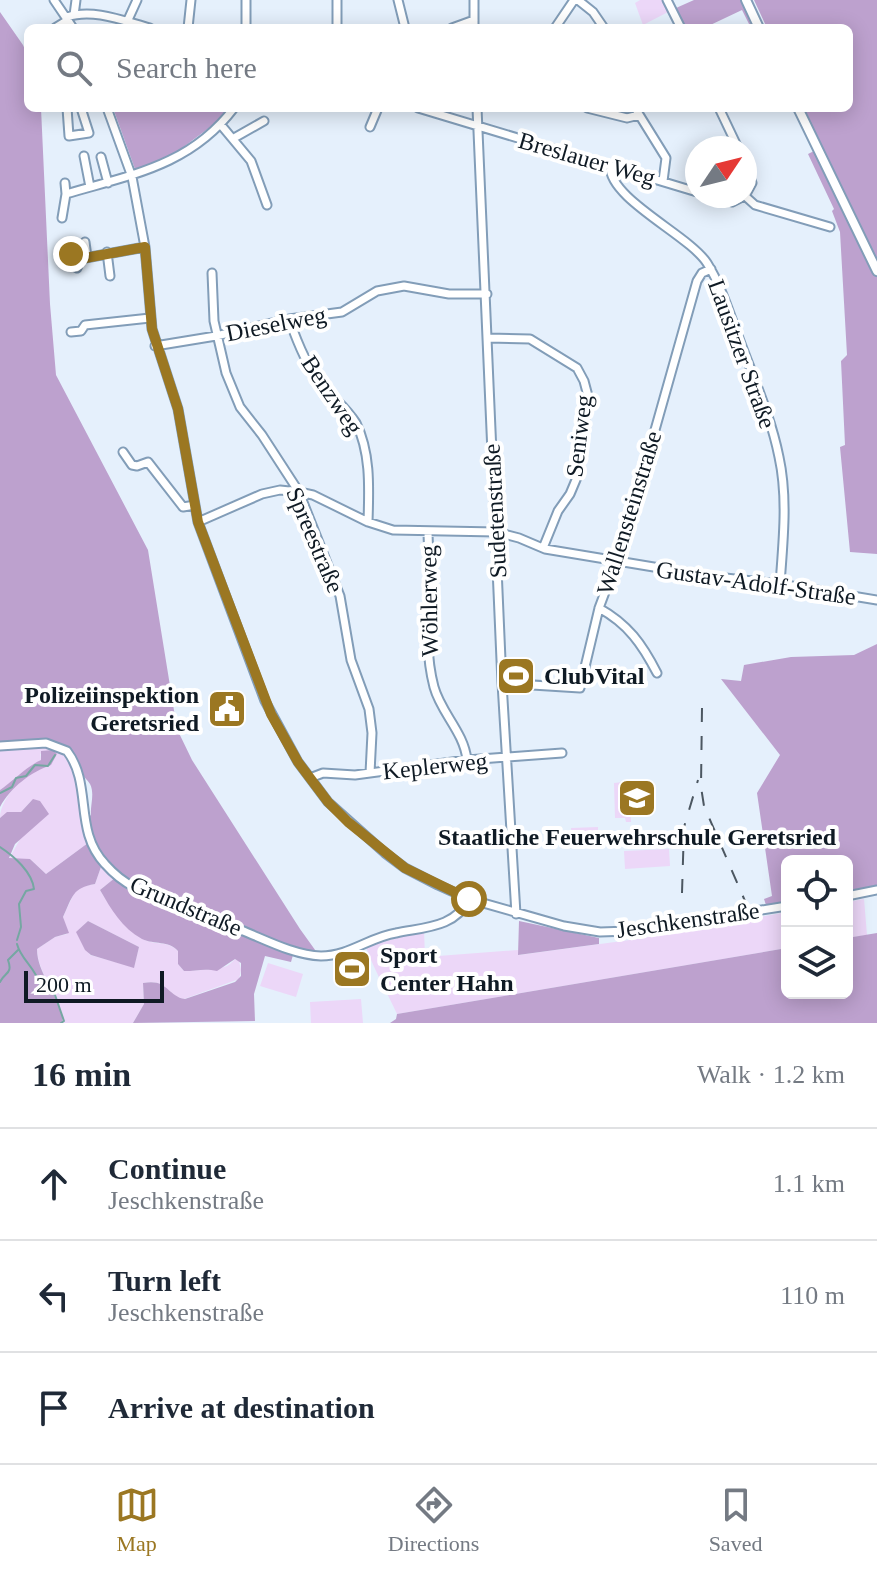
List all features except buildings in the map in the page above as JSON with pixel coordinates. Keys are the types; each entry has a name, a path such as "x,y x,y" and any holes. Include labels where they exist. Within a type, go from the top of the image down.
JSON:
{"main road":[{"path":"746,0 757,24"},
{"path":"800,112 877,271"}],"street":[{"path":"54,0 70,20"},
{"path":"70,20 76,0"},
{"path":"127,22 137,0"},
{"path":"188,24 191,0"},
{"path":"246,0 246,24"},
{"path":"337,0 337,24"},
{"path":"398,0 404,24"},
{"path":"474,0 474,24"},
{"path":"558,24 576,0 593,12 601,24"},
{"path":"593,12 594,0"},
{"path":"667,0 679,24"},
{"path":"70,20 98,15 135,24"},
{"path":"67,112 69,136 89,133 83,112"},
{"name":"Jeschkenstraße","path":"108,112 132,177 145,247 155,346 178,409 198,522 262,694 288,746 328,802 405,868 469,899 564,926 602,932 657,928 781,907"},
{"path":"66,194 132,177 176,158 221,125 231,112"},
{"path":"370,127 376,112"},
{"name":"Breslauer Weg","path":"430,112 685,188"},
{"name":"Sudetenstraße","path":"477,112 502,683 516,914"},
{"path":"603,112 627,118 636,112"},
{"path":"638,112 666,158 663,181"},
{"path":"721,112 732,136"},
{"path":"234,138 264,121"},
{"path":"221,125 251,161 267,205"},
{"path":"84,156 90,187"},
{"path":"101,157 108,183"},
{"name":"Lausitzer Straße","path":"610,166 615,182 630,198 691,244 711,269 766,410 779,456 784,527 780,584"},
{"path":"62,218 65,183"},
{"path":"757,206 830,227"},
{"path":"77,268 84,258 85,242"},
{"path":"68,247 71,254 84,258 145,247"},
{"path":"107,252 110,276"},
{"name":"Wallensteinstraße","path":"502,683 580,688 599,608 622,547 697,281 702,273 711,269"},
{"name":"Spreestraße","path":"212,273 216,336 226,373 240,407 299,492 340,596 351,660 368,702 372,733 370,773"},
{"name":"Dieselweg","path":"155,346 289,319 342,312 377,291 404,286 449,294 487,294"},
{"path":"71,332 81,331 85,325 150,318"},
{"name":"Benzweg","path":"289,319 312,370 350,415 365,446 370,488 368,522"},
{"name":"Seniweg","path":"488,338 530,339 577,368 588,396 578,475 558,511 543,548"},
{"path":"123,452 132,465 148,462 183,507 195,505"},
{"path":"198,522 262,494 280,490 299,492"},
{"name":"Gustav-Adolf-Straße","path":"299,492 331,502 368,522 402,531 496,532 543,548 615,561 877,600"},
{"name":"Wöhlerweg","path":"428,531 430,586 427,638 431,677 443,710 463,742 467,760"},
{"path":"599,608 621,620 648,655 657,673"},
{"name":"Grundstraße","path":"0,746 46,743 67,751 78,773 90,843 114,874 133,886 297,952 332,955 389,934 452,921 469,899"},
{"name":"Keplerweg","path":"310,778 323,773 370,773 467,760 562,753"},
{"path":"853,895 877,890"}],"shaded area":[{"path":"640,0 665,0 670,11 643,24 635,3"},
{"path":"694,0 741,0 753,24 749,24 742,10 712,24 683,24 676,8"},
{"path":"754,0 877,0 877,554 850,552 840,447 845,445 841,361 847,355 840,232 832,211 834,209 808,154 822,147 806,112 853,112 853,24 765,24"},
{"path":"0,12 24,47 24,112 41,112 56,375 148,550 177,729 192,760 318,954 295,948 291,962 265,956 254,994 255,1021 133,1023 144,1004 143,983 158,983 185,999 235,982 241,976 241,963 235,959 217,971 184,971 178,964 178,951 166,944 142,939 123,924 100,890 121,873 98,853 86,819 91,815 90,784 74,757 67,748 48,740 0,744"},
{"path":"114,112 228,112 170,157 135,169"},
{"path":"877,644 877,886 853,890 853,855 781,855 781,903 766,905 764,899 772,896 757,793 780,755 721,679 741,681 744,665 791,657 854,655"},
{"path":"37,744 66,753 75,775 88,843 46,874 30,859 9,859 19,841 31,801 21,812 11,812 0,818 5,801 17,785 32,772 49,766 40,753 41,760 0,790 0,748"},
{"path":"53,750 57,754 51,765 22,781 0,807 0,790 41,760 41,751"},
{"path":"614,783 629,785 631,822 626,822 625,818 615,818"},
{"path":"33,799 40,801 49,814 15,844 9,858 30,859 46,874 88,843 102,864 95,884 77,891 69,904 63,917 69,933 55,937 37,949 41,968 58,1004 63,1023 0,1023 0,818 7,812 21,812"},
{"path":"598,827 598,845 578,846 572,842 571,828"},
{"path":"669,849 670,866 625,869 624,851"},
{"path":"102,864 116,877 100,890 113,910 143,939 166,944 178,951 178,964 184,971 221,968 235,959 239,961 241,970 239,979 184,999 158,983 143,983 144,1004 133,1023 63,1023 58,1004 41,968 37,949 55,937 67,934 63,917 75,891 79,887 95,884","holes":["88,921 139,947 134,967 90,955 77,932"]},
{"path":"864,899 867,935 853,937 853,901"},
{"path":"781,913 781,949 397,1014 366,947 424,930 425,957 518,950 519,955 637,939"},
{"path":"88,921 139,947 134,968 91,955 85,950 76,932"},
{"path":"519,921 599,938 599,944 518,955"},
{"path":"877,933 877,1023 390,1023 397,1014 781,949 781,999 853,999 853,937"},
{"path":"268,963 303,974 296,997 260,986"},
{"path":"361,999 363,1023 311,1023 310,1002"}],"waterway":[{"path":"0,793 12,787 16,778 26,776 35,765 48,766 55,755"},
{"path":"0,847 16,860 33,883 34,889 26,891 19,904 21,927 17,940"},
{"path":"17,944 40,985 55,995 64,1021 61,1023"},
{"path":"0,982 9,970 8,960 18,950"}],"railway":[{"path":"702,708 701,787 704,806 745,901"},
{"path":"682,893 684,827 698,780"}],"place":[{"name":"ClubVital","path":"516,676"},
{"name":"Polizeiinspektion Geretsried","path":"227,709"},
{"name":"Staatliche Feuerwehrschule Geretsried","path":"637,798"},
{"name":"Sport Center Hahn","path":"352,969"}],"route":[{"path":"71,254 80,259 145,247 155,346 178,409 198,522 262,694 288,746 328,802 366,838 405,868 469,899"}]}
